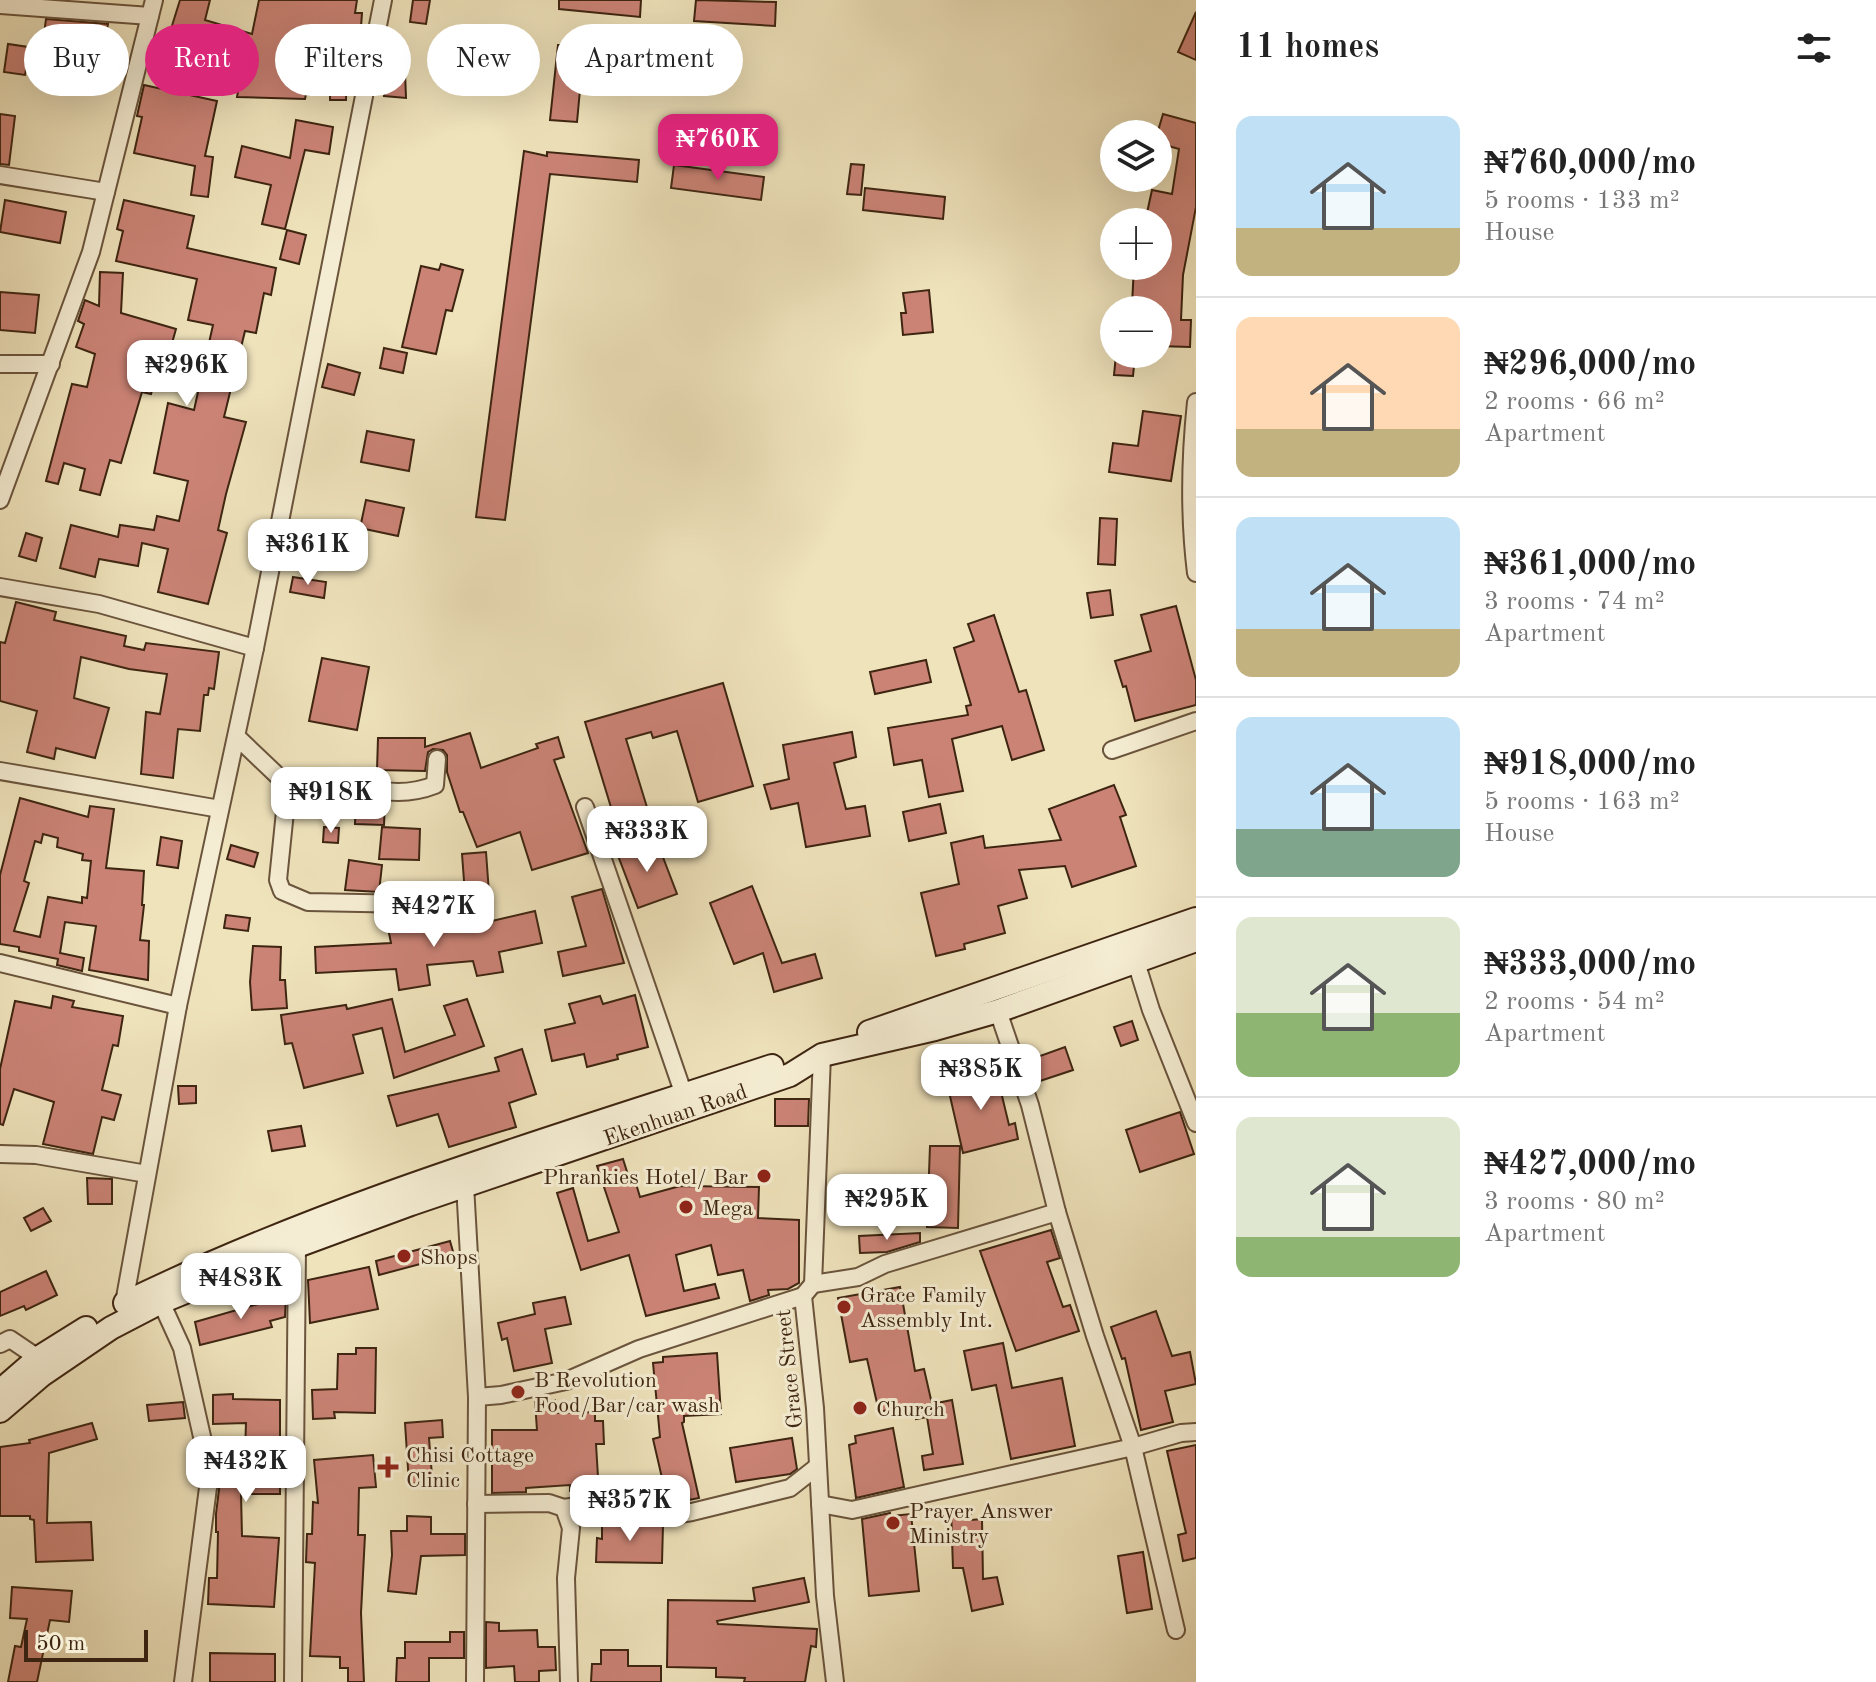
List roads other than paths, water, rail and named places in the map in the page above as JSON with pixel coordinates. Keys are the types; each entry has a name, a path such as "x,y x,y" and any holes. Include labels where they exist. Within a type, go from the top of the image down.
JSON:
{"main road":[{"name":"Ekenhuan Road","path":"0,1391 38,1358 124,1303 292,1229 406,1187 1196,919"},
{"name":"Ekenhuan Road","path":"0,1411 42,1375 111,1328 161,1302 297,1246 465,1185 790,1075 822,1055 998,1011 1196,940"}],"street":[{"path":"124,1303 178,1006 237,737 383,0"},
{"path":"0,5 152,8 91,252 0,500"},
{"path":"0,175 106,192"},
{"path":"0,364 51,364"},
{"path":"1196,402 1191,447 1190,528 1196,573"},
{"path":"0,587 99,604 255,648"},
{"path":"1112,750 1196,721"},
{"path":"237,737 280,778 287,792 278,880 282,891 308,902 465,905"},
{"path":"284,786 303,780 338,778 395,793 425,789 435,785 437,759"},
{"path":"0,771 220,809"},
{"path":"585,807 684,1095"},
{"path":"1136,962 1151,1010 1196,1123"},
{"path":"0,963 178,1006"},
{"path":"998,1011 1030,1105 1057,1212 1095,1336 1133,1447 1176,1630"},
{"name":"Grace Street","path":"822,1055 808,1290 825,1596 835,1682"},
{"path":"0,1154 36,1155 147,1174"},
{"path":"465,1185 477,1397 475,1682"},
{"path":"477,1397 566,1381 639,1349 808,1290 858,1277 885,1264 1057,1212"},
{"path":"293,1682 297,1246"},
{"path":"161,1302 182,1348 210,1472 183,1682"},
{"path":"0,1344 10,1339 38,1358"},
{"path":"820,1504 852,1510 1196,1432"},
{"path":"476,1504 549,1503 564,1508 590,1504 661,1514 692,1512 790,1488 818,1466"},
{"path":"564,1508 571,1528 566,1578 569,1682"}],"place":[{"name":"Phrankies Hotel/ Bar","path":"764,1176"},
{"name":"Mega","path":"686,1207"},
{"name":"Shops","path":"404,1256"},
{"name":"Grace Family Assembly Int.","path":"844,1307"},
{"name":"B Revolution Food/Bar/car wash","path":"518,1392"},
{"name":"Church","path":"860,1408"},
{"name":"Chisi Cottage Clinic","path":"388,1467"},
{"name":"Prayer Answer Ministry","path":"893,1523"}]}
